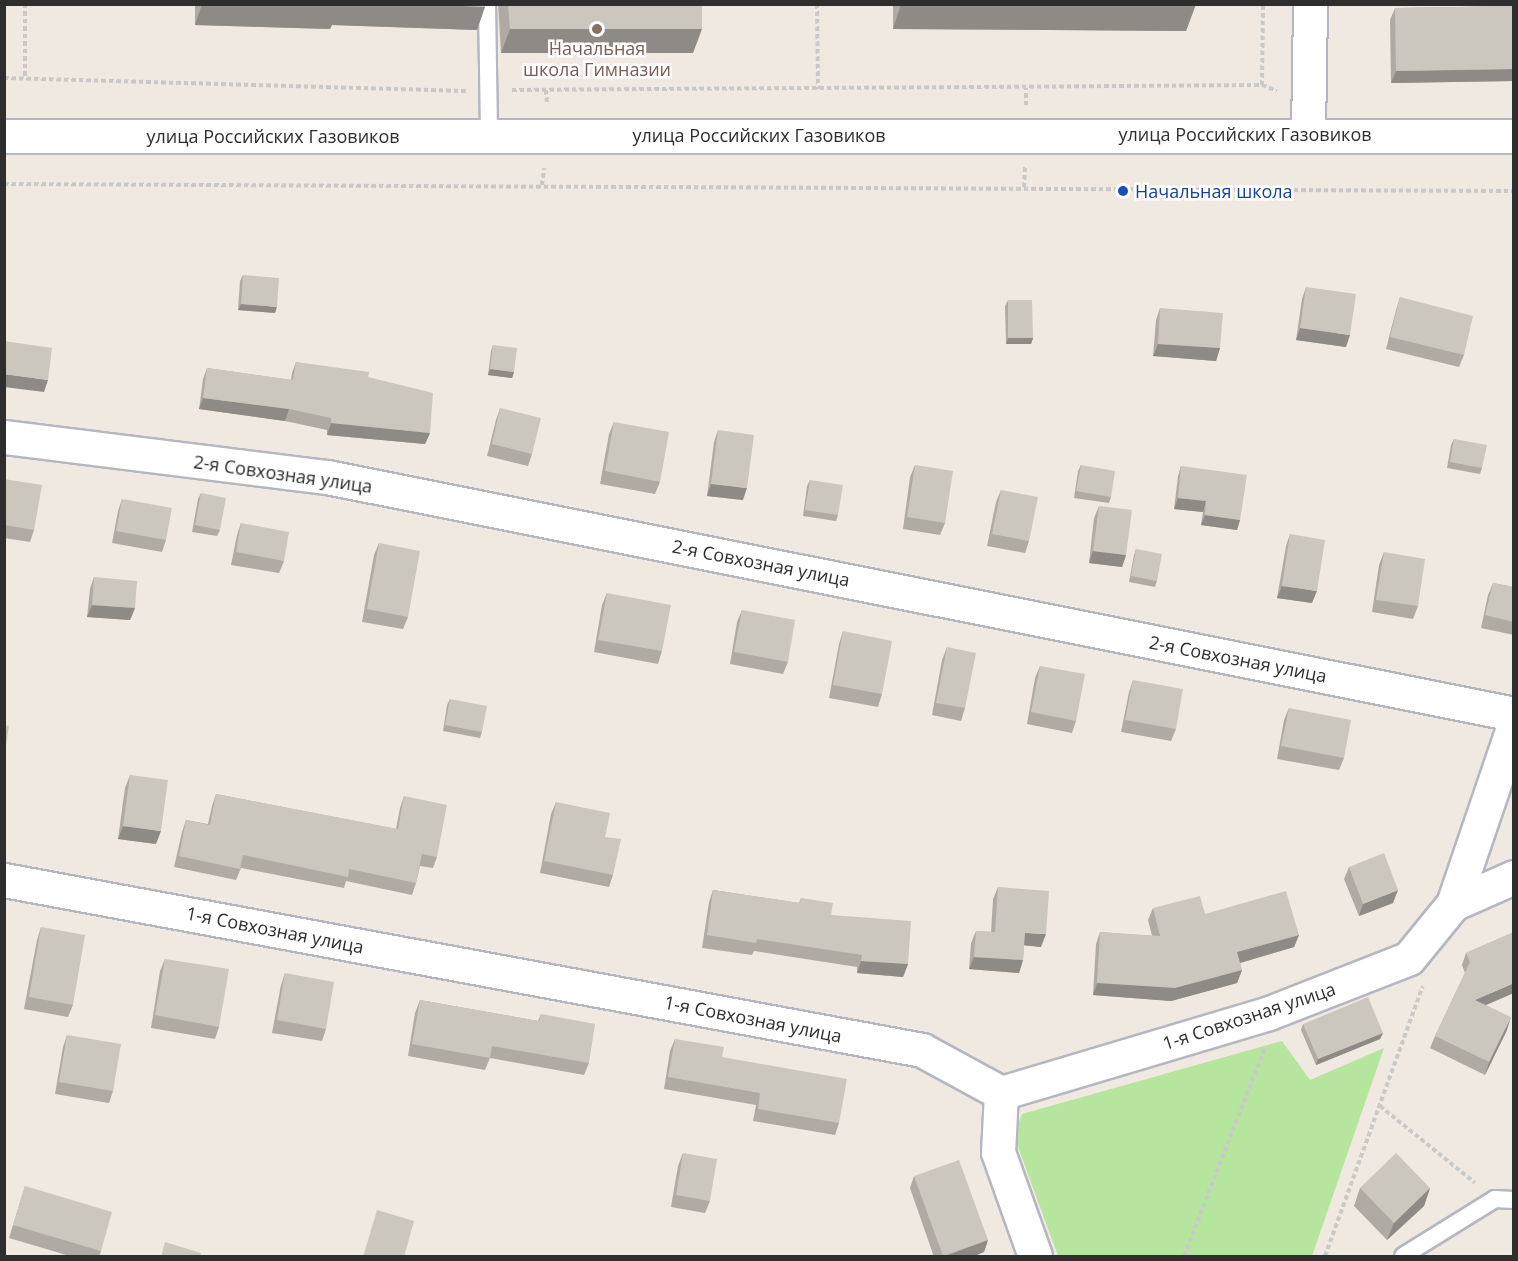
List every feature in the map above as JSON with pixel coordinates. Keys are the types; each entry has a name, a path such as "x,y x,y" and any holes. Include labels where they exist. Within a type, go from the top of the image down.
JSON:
{"street":[{"path":"1308,119 1310,4"},
{"name":"улица Российских Газовиков","path":"4,136 489,136 1308,119 1514,136"},
{"name":"2-я Совхозная улица","path":"4,437 327,477 1514,714"},
{"path":"1453,904 1514,725"},
{"path":"1453,904 1514,877"},
{"name":"1-я Совхозная улица","path":"4,879 922,1050 1001,1093 1279,1010 1409,958 1453,904"},
{"path":"1001,1093 998,1152 1035,1257"}],"lane":[{"path":"488,4 489,136"},
{"path":"1403,1257 1495,1199 1514,1200"}],"path":[{"path":"25,4 25,79"},
{"path":"817,4 818,89"},
{"path":"1262,85 1263,4"},
{"path":"4,78 456,91"},
{"path":"488,90 1262,85 1308,119"},
{"path":"4,183 1514,191"},
{"path":"1325,1257 1424,982"},
{"path":"1184,1257 1279,1010"},
{"path":"1380,1106 1495,1199"}],"green space":[{"path":"1282,1041 1310,1080 1384,1048 1312,1256 1058,1256 1014,1136 1022,1114"}],"building":[{"path":"284,4 339,4 339,6"},
{"path":"416,4 485,4 485,7"},
{"path":"508,4 702,4 702,29 510,29"},
{"path":"1514,6 1514,69 1396,71 1395,8"},
{"path":"243,275 279,278 277,307 241,304"},
{"path":"1306,287 1356,294 1350,335 1300,328"},
{"path":"1400,297 1473,316 1464,355 1390,337"},
{"path":"1008,300 1032,300 1033,338 1008,338"},
{"path":"1160,308 1223,313 1220,348 1158,344"},
{"path":"4,341 52,348 48,380 4,374"},
{"path":"493,345 517,348 514,372 490,369"},
{"path":"296,362 369,372 368,377 433,393 430,433 331,423 331,418 289,409 203,398 207,368 293,380"},
{"path":"500,408 541,418 532,454 492,444"},
{"path":"614,422 669,432 660,482 605,471"},
{"path":"718,430 754,435 747,488 711,484"},
{"path":"1454,439 1487,445 1482,468 1450,462"},
{"path":"915,465 953,471 945,523 907,517"},
{"path":"1081,465 1115,471 1111,497 1076,491"},
{"path":"1181,466 1247,475 1240,520 1205,515 1206,501 1178,498"},
{"path":"4,479 42,485 34,530 4,525"},
{"path":"810,480 843,485 838,515 805,510"},
{"path":"1001,490 1038,497 1029,541 992,534"},
{"path":"201,493 226,498 220,530 195,525"},
{"path":"122,499 172,508 166,540 116,531"},
{"path":"1099,506 1132,510 1126,555 1093,551"},
{"path":"241,523 289,532 284,561 236,552"},
{"path":"1290,534 1325,540 1317,591 1282,586"},
{"path":"379,543 420,551 408,617 367,609"},
{"path":"1136,549 1162,554 1157,581 1131,576"},
{"path":"1384,552 1425,559 1418,606 1376,600"},
{"path":"94,577 137,581 135,608 92,605"},
{"path":"1493,583 1514,587 1514,622 1485,615"},
{"path":"607,593 671,605 662,651 598,640"},
{"path":"742,610 795,620 788,662 734,652"},
{"path":"843,631 892,641 882,694 833,685"},
{"path":"947,647 976,653 965,708 936,703"},
{"path":"1040,666 1085,674 1076,721 1031,712"},
{"path":"1133,680 1183,689 1176,729 1125,720"},
{"path":"450,699 487,706 482,732 445,725"},
{"path":"1289,708 1351,720 1344,758 1281,746"},
{"path":"4,725 9,726 4,758"},
{"path":"130,775 168,780 161,831 123,826"},
{"path":"216,794 398,829 404,796 447,805 437,857 422,854 416,883 349,869 348,877 243,855 240,869 179,856 186,820 210,825"},
{"path":"556,802 610,813 605,837 621,839 613,875 544,861"},
{"path":"1384,853 1398,890 1363,904 1349,867"},
{"path":"998,887 1049,891 1046,934 1025,933 1023,960 974,957 976,931 995,932"},
{"path":"713,890 800,903 801,898 833,903 831,915 911,921 908,964 861,961 862,955 757,939 756,943 707,935"},
{"path":"1286,891 1299,935 1237,952 1242,970 1175,988 1097,983 1100,932 1160,936 1153,908 1200,896 1205,914"},
{"path":"41,927 85,935 73,1005 29,997"},
{"path":"1514,932 1514,983 1475,1000 1511,1017 1489,1062 1435,1036 1470,962 1466,953"},
{"path":"165,959 229,969 219,1027 155,1015"},
{"path":"285,973 334,982 326,1029 277,1020"},
{"path":"1368,997 1383,1033 1318,1059 1303,1024"},
{"path":"420,1000 539,1021 541,1014 595,1024 589,1063 492,1046 490,1058 412,1044"},
{"path":"67,1035 121,1044 113,1091 59,1082"},
{"path":"675,1039 724,1047 722,1057 847,1079 839,1123 758,1109 760,1093 668,1077"},
{"path":"683,1153 717,1159 710,1201 676,1195"},
{"path":"1396,1153 1430,1188 1394,1223 1360,1188"},
{"path":"959,1160 988,1240 943,1256 914,1176"},
{"path":"25,1186 112,1212 101,1251 13,1225"},
{"path":"377,1210 414,1221 404,1257 363,1257"},
{"path":"165,1242 201,1253 200,1257 161,1257"}],"place":[{"name":"Начальная школа Гимназии","path":"597,29"},
{"name":"Начальная школа","path":"1123,191"}]}
